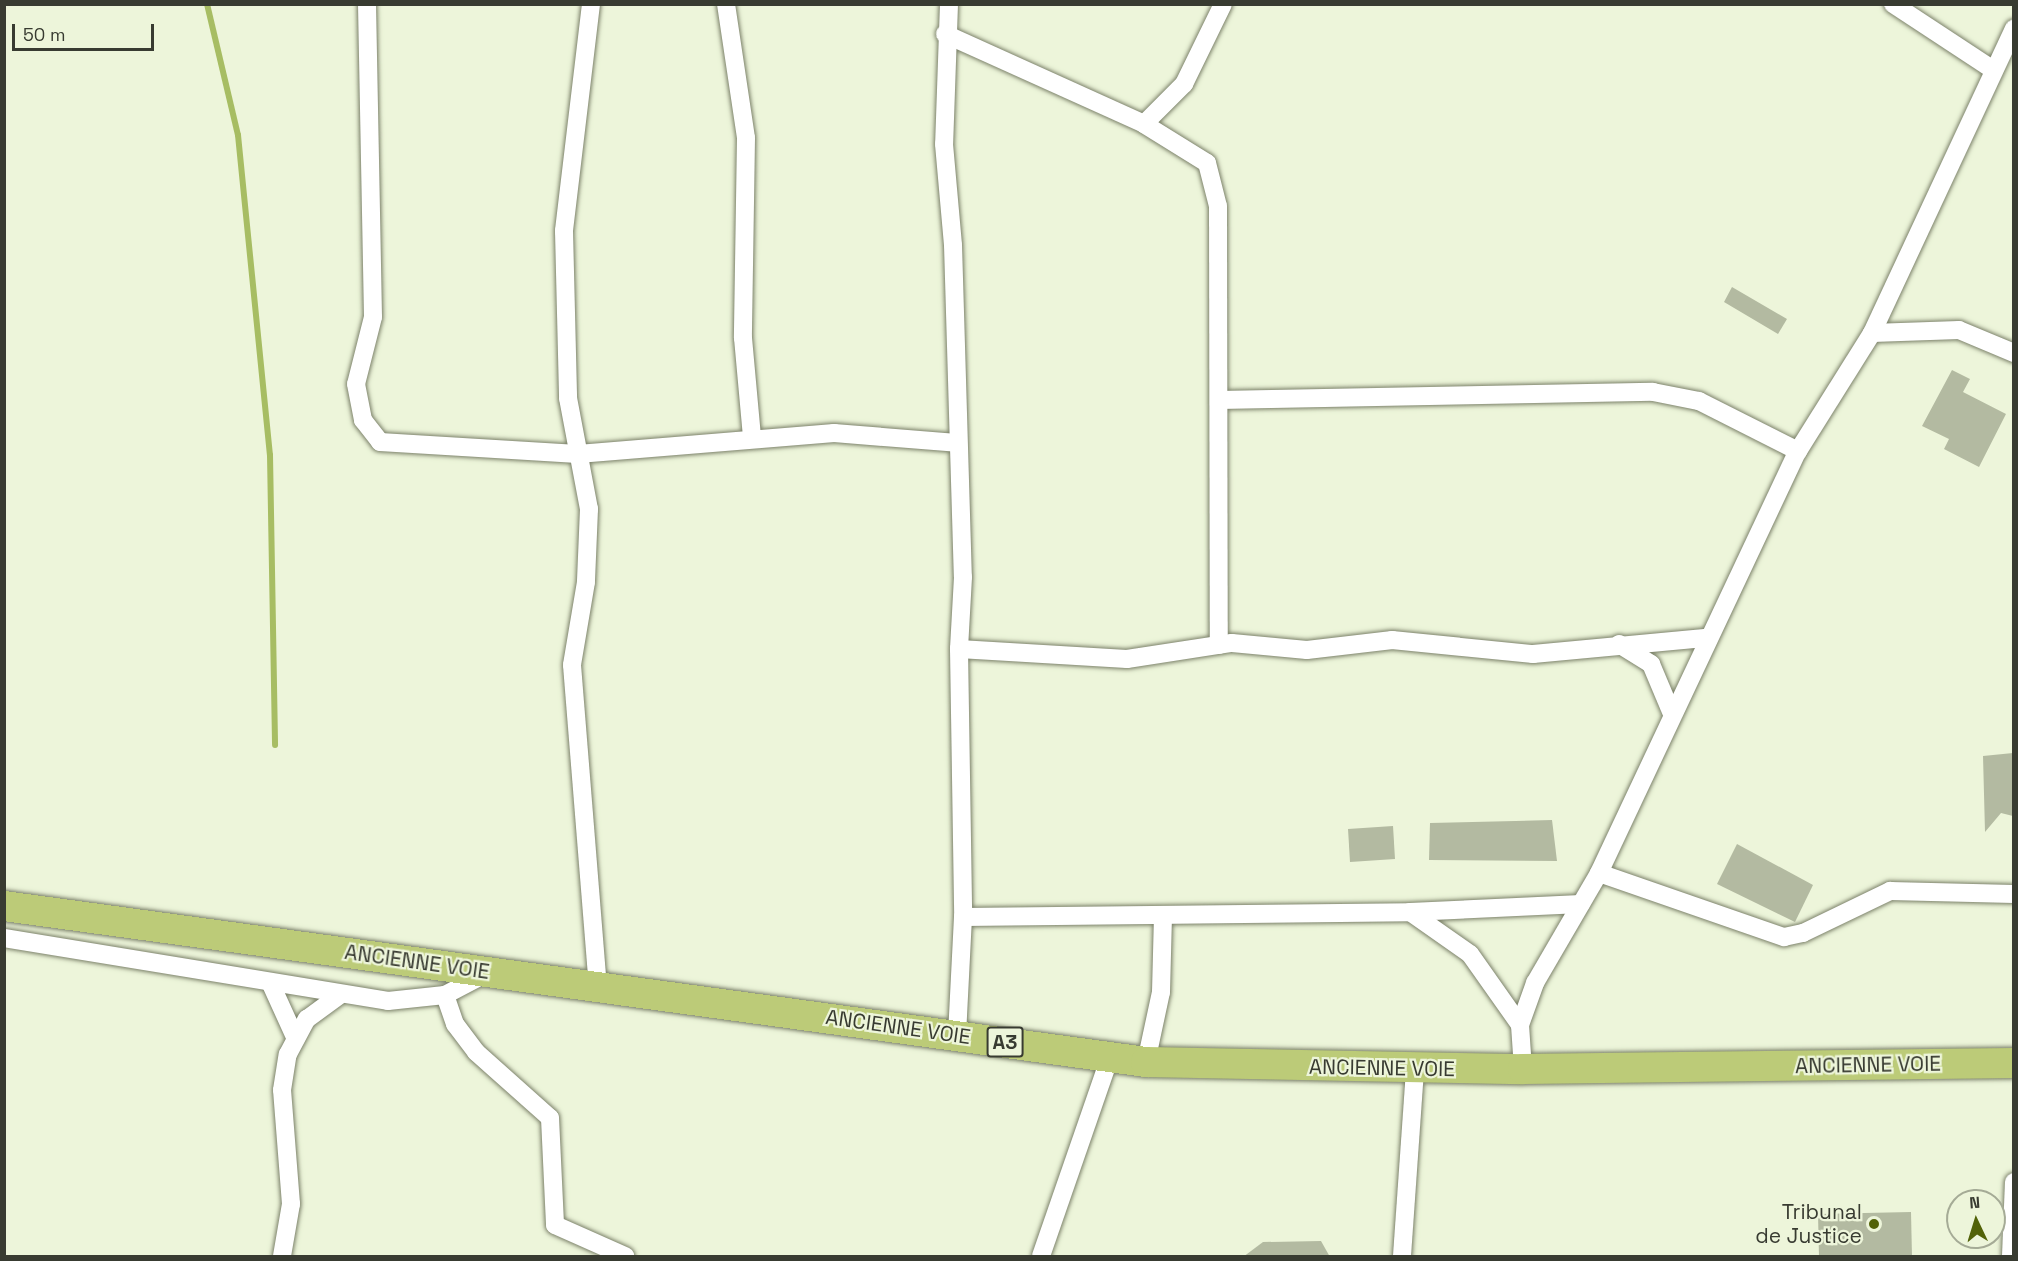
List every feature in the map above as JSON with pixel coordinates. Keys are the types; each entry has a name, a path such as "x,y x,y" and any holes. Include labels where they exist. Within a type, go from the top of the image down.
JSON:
{"main road":[{"name":"ANCIENNE VOIE","path":"4,906 1146,1062 1415,1069 2013,1063"}],"street":[{"path":"367,4 373,317 356,384 369,434 396,447 578,454 752,436 834,433 957,443"},
{"path":"591,4 564,231 568,398 589,509 573,686 598,986"},
{"path":"726,4 746,138 743,338 752,436"},
{"path":"949,4 945,34 944,144 953,245 957,443 963,577 959,649 963,917 957,1035"},
{"path":"1144,124 1184,84 1223,4"},
{"path":"1893,4 1992,69"},
{"path":"945,34 1144,124 1193,150 1214,178 1219,399 1219,645"},
{"path":"1523,1069 1520,1025 1535,983 1599,873 1707,638 1798,451 1872,333 1992,69 2011,40"},
{"path":"1872,333 1959,330 2013,353"},
{"path":"1219,399 1653,392 1700,401 1798,451"},
{"path":"959,649 1127,659 1219,645 1307,650 1392,640 1533,654 1618,644 1707,638"},
{"path":"1618,644 1651,664 1672,714"},
{"path":"1599,873 1784,937 1803,933 1890,891 2013,894"},
{"path":"963,917 1410,912 1581,904"},
{"path":"1410,912 1470,954 1520,1025"},
{"path":"1146,1062 1161,992 1163,915"},
{"path":"4,938 388,1001 445,995 489,972"},
{"path":"270,982 294,1035"},
{"path":"282,1257 291,1204 282,1090 294,1035 341,994"},
{"path":"445,995 455,1024 476,1052 550,1118 555,1225 625,1257"},
{"path":"1041,1257 1110,1057"},
{"path":"1402,1257 1415,1069"},
{"path":"2010,1257 2013,1182"}],"building":[{"path":"1732,287 1787,319 1778,334 1724,302"},
{"path":"1952,370 1970,379 1963,392 2006,414 1979,467 1944,449 1949,439 1922,426"},
{"path":"2013,753 2013,816 2001,813 1985,832 1983,756"},
{"path":"1552,820 1557,861 1429,860 1430,823"},
{"path":"1393,826 1395,859 1350,862 1348,829"},
{"path":"1737,844 1813,885 1795,922 1717,884"},
{"path":"1911,1212 1912,1257 1819,1257 1818,1214"},
{"path":"1321,1241 1330,1257 1243,1257 1263,1242"}],"waterway":[{"path":"207,4 238,135 270,455 275,745"}],"place":[{"name":"Tribunal de Justice","path":"1874,1224"}]}
